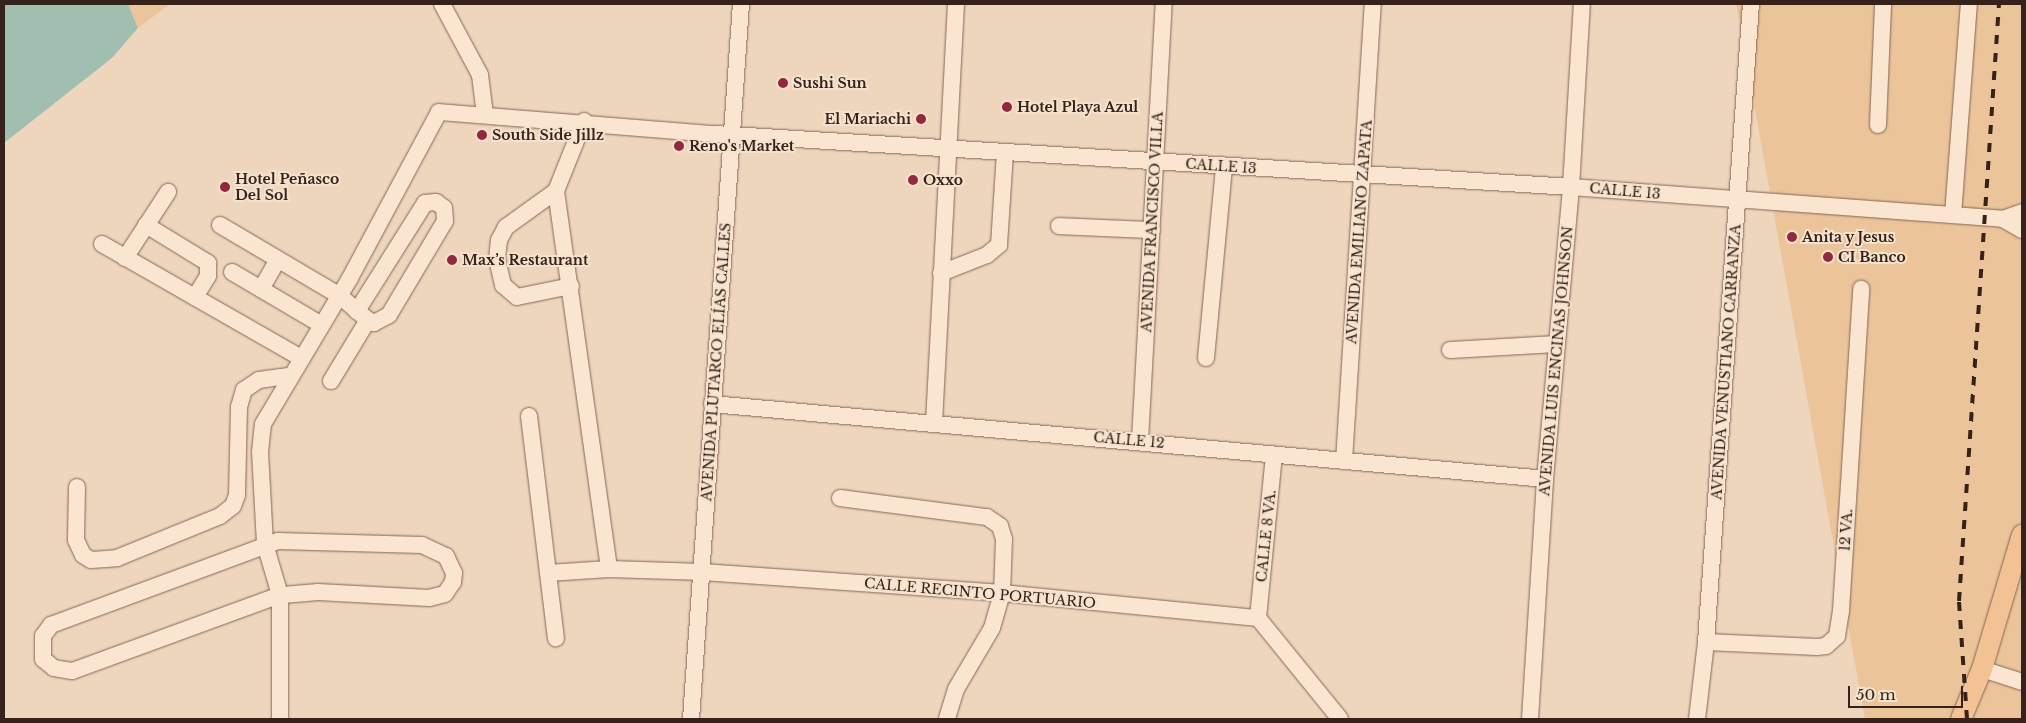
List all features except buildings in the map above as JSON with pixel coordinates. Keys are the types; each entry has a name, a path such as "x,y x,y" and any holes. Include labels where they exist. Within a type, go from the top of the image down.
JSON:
{"main road":[{"path":"1961,719 1982,669 2022,535"}],"street":[{"path":"442,4 480,75 485,115"},
{"name":"AVENIDA PLUTARCO ELÍAS CALLES","path":"691,719 703,572 712,404 741,4"},
{"path":"934,423 956,4"},
{"name":"AVENIDA FRANCISCO VILLA","path":"1140,441 1164,4"},
{"name":"AVENIDA EMILIANO ZAPATA","path":"1344,461 1364,175 1373,4"},
{"name":"AVENIDA LUIS ENCINAS JOHNSON","path":"1530,719 1545,478 1571,187 1582,4"},
{"name":"AVENIDA VENUSTIANO CARRANZA","path":"1697,719 1706,642 1751,4"},
{"path":"1878,125 1883,4"},
{"path":"1953,215 1968,4"},
{"name":"CALLE 13","path":"340,296 439,112 584,121 732,135 1571,187 2003,219"},
{"path":"584,121 556,191 572,286 609,569"},
{"path":"941,273 987,255 999,245 1005,152"},
{"path":"1206,358 1224,166"},
{"path":"556,191 506,227 499,240 497,259 503,285 517,297 572,286"},
{"path":"126,258 168,192"},
{"path":"220,225 340,296 362,316 379,322 390,315 445,221 444,208 436,202 425,203 362,316 331,381"},
{"path":"2003,219 2022,212"},
{"path":"2003,219 2022,230"},
{"path":"146,225 208,262 208,276 195,297"},
{"path":"1058,226 1152,230"},
{"path":"102,244 301,358"},
{"path":"260,289 278,260"},
{"path":"232,272 322,325"},
{"name":"12 VA.","path":"1706,642 1817,647 1826,646 1837,636 1841,611 1861,289"},
{"path":"280,719 280,595 265,544 260,442 263,424 289,376 340,296"},
{"path":"1450,350 1557,344"},
{"path":"77,487 76,540 83,556 91,560 117,558 220,516 233,506 237,495 239,407 244,390 258,380 289,376"},
{"name":"CALLE 12","path":"712,404 1545,478"},
{"path":"529,416 556,638"},
{"name":"CALLE 8 VA.","path":"1258,618 1274,455"},
{"path":"840,498 987,517 1000,526 1004,540 1002,593 992,628 956,689 947,719"},
{"path":"292,541 422,545 446,556 454,572 451,588 438,598 318,592 280,595 72,671 54,668 43,659 43,636 51,625 265,544 292,541"},
{"name":"CALLE RECINTO PORTUARIO","path":"548,573 609,569 703,572 1002,593 1258,618"},
{"path":"1258,618 1340,719"},
{"path":"1982,669 2022,682"}],"sand":[{"path":"128,4 170,4 138,28"},
{"path":"1736,4 2022,4 2022,719 1865,719"}],"shaded area":[{"path":"4,4 128,4 138,28 112,58 4,143"}],"railway":[{"path":"1967,719 1959,601 1999,4"}],"place":[{"name":"Sushi Sun","path":"783,83"},
{"name":"Hotel Playa Azul","path":"1007,107"},
{"name":"El Mariachi","path":"921,119"},
{"name":"South Side Jillz","path":"482,135"},
{"name":"Reno's Market","path":"679,146"},
{"name":"Oxxo","path":"913,180"},
{"name":"Hotel Peñasco Del Sol","path":"225,187"},
{"name":"Anita y Jesus","path":"1792,237"},
{"name":"CI Banco","path":"1828,257"},
{"name":"Max’s Restaurant","path":"452,260"}]}
